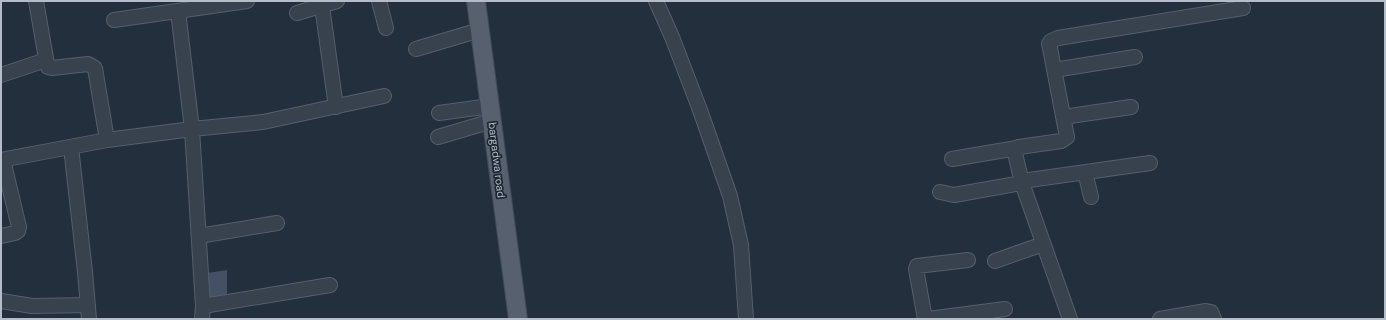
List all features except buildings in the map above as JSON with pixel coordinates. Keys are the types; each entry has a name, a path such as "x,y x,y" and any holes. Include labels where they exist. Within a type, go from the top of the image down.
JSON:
{"main road":[{"name":"bargadwa road","path":"476,1 518,319"}],"street":[{"path":"36,1 48,67 52,68 88,64 95,68 107,140"},
{"path":"114,20 247,1"},
{"path":"297,13 337,1"},
{"path":"379,1 386,28"},
{"path":"656,1 672,37 700,110 730,196 741,245 746,319"},
{"path":"322,6 336,107"},
{"path":"952,159 1064,140 1067,134 1050,44 1054,39 1243,8"},
{"path":"178,11 192,129 203,313 330,285"},
{"path":"416,49 480,30"},
{"path":"1054,70 1135,57"},
{"path":"1,75 46,60"},
{"path":"1,236 15,233 18,231 19,227 2,160 107,140 263,122 384,96"},
{"path":"1063,117 1131,107"},
{"path":"439,113 491,113"},
{"path":"438,137 491,113"},
{"path":"1,301 88,312 71,147"},
{"path":"1017,148 1015,153 1022,182 1070,319"},
{"path":"940,192 954,195 1022,182 1150,163"},
{"path":"1086,172 1091,197"},
{"path":"199,236 277,223"},
{"path":"995,261 1044,244"},
{"path":"924,319 916,269 917,266 968,260"},
{"path":"928,319 1005,309"},
{"path":"1160,319 1206,311 1211,312 1214,319"}]}
